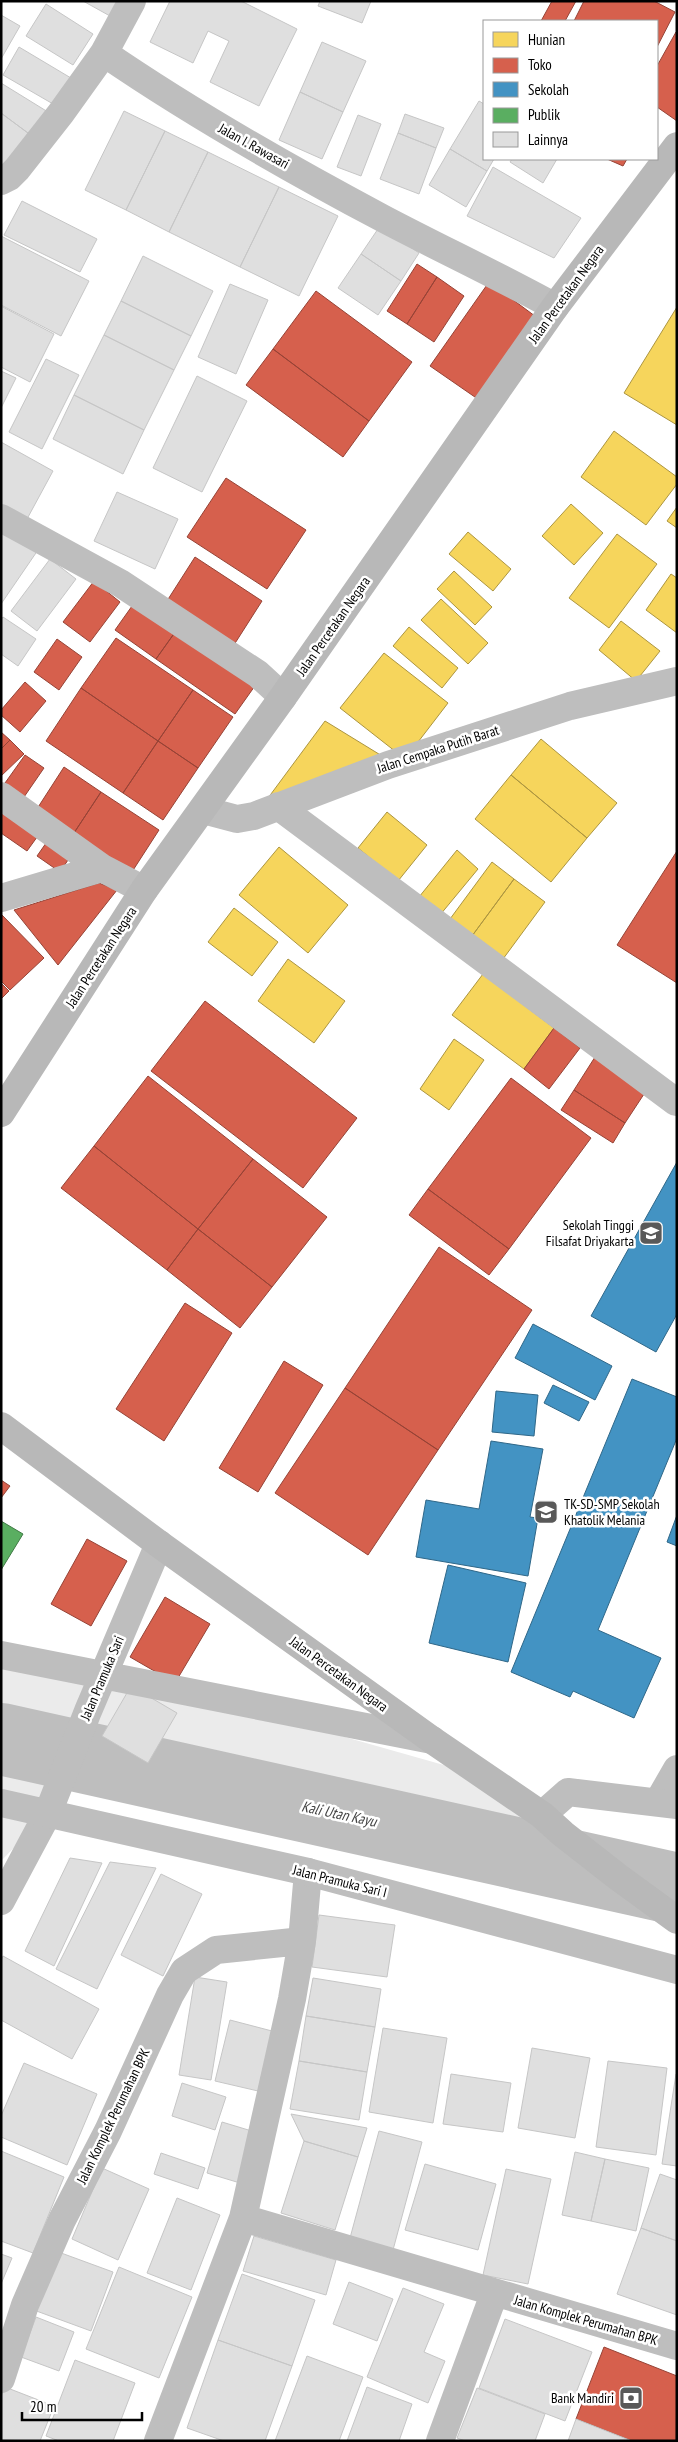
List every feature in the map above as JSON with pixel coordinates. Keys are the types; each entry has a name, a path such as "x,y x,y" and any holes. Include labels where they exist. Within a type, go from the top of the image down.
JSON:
{"main road":[{"name":"Jalan Percetakan Negara","path":"1,1113 144,890 283,697 555,307 677,146"},
{"name":"Jalan Percetakan Negara","path":"1,1426 159,1544 432,1740 542,1815 592,1857 677,1920"}],"street":[{"path":"1,181 9,177 18,168 104,53 132,1"},
{"name":"Jalan I. Rawasari","path":"104,53 173,100 298,171 555,307"},
{"path":"1,518 120,583 258,674 283,697"},
{"name":"Jalan Cempaka Putih Barat","path":"203,810 237,819 254,816 388,765 570,706 677,681"},
{"path":"1,796 102,868 144,890"},
{"path":"278,806 676,1102"},
{"path":"1,898 102,868"},
{"name":"Jalan Pramuka Sari","path":"1,1901 52,1803 159,1544"},
{"path":"1,1655 432,1740"},
{"path":"542,1815 568,1792 668,1803 677,1768"},
{"name":"Jalan Pramuka Sari I","path":"1,1803 52,1803 677,1970"},
{"path":"167,2438 243,2218 292,1999 302,1941 308,1872"},
{"name":"Jalan Komplek Perumahan BPK","path":"1,2379 25,2305 62,2220 108,2131 166,2004 184,1972 216,1950 302,1941"},
{"name":"Jalan Komplek Perumahan BPK","path":"243,2218 494,2294 677,2346"},
{"path":"440,2441 494,2294"}],"shaded area":[{"path":"1,1655 221,1702 479,1775 615,1877 521,1854 68,1756 47,1812 1,1802"},
{"path":"1,1804 48,1813 1,1861"}],"building: Hunian":[{"path":"677,307 677,425 624,393"},
{"path":"614,431 677,477 677,484 646,525 581,477"},
{"path":"571,504 603,533 574,565 542,536"},
{"path":"677,507 677,528 667,521"},
{"path":"468,532 511,569 493,591 449,554"},
{"path":"617,534 657,564 609,628 569,598"},
{"path":"454,571 492,607 475,625 437,589"},
{"path":"671,574 677,578 677,633 646,610"},
{"path":"441,599 488,643 468,664 421,620"},
{"path":"621,621 660,651 636,681 599,650"},
{"path":"409,627 458,668 442,688 393,646"},
{"path":"384,653 448,703 405,759 340,708"},
{"path":"325,721 387,759 268,798"},
{"path":"541,739 617,803 587,838 511,775"},
{"path":"511,775 587,838 551,882 475,819"},
{"path":"387,812 427,845 398,881 358,848"},
{"path":"279,847 348,905 308,953 239,895"},
{"path":"457,850 478,869 440,915 419,897"},
{"path":"492,862 514,879 472,936 450,919"},
{"path":"514,879 545,902 503,959 472,936"},
{"path":"234,908 278,942 252,976 208,942"},
{"path":"288,959 345,1001 314,1043 258,1001"},
{"path":"483,974 554,1028 524,1069 452,1015"},
{"path":"454,1039 484,1060 449,1110 420,1089"}],"building: Toko":[{"path":"552,1 576,1 566,20 542,20"},
{"path":"584,1 654,1 675,12 658,45 658,20 574,20"},
{"path":"677,32 677,121 658,108 658,64"},
{"path":"609,160 626,160 623,166"},
{"path":"417,264 437,277 407,324 387,311"},
{"path":"437,277 464,296 434,342 407,324"},
{"path":"489,282 543,322 485,404 430,366"},
{"path":"316,291 412,362 369,421 273,349"},
{"path":"273,349 369,421 343,457 246,385"},
{"path":"226,478 306,530 267,589 187,537"},
{"path":"195,557 262,601 232,648 165,604"},
{"path":"94,581 120,602 90,642 63,622"},
{"path":"137,599 178,628 156,659 115,630"},
{"path":"178,628 257,683 235,714 156,659"},
{"path":"116,638 193,690 158,741 81,688"},
{"path":"57,639 82,657 59,690 34,672"},
{"path":"25,682 46,701 20,732 1,715 1,710"},
{"path":"81,688 158,741 123,793 46,741"},
{"path":"193,690 233,717 198,768 158,741"},
{"path":"1,732 10,740 1,749"},
{"path":"10,740 24,754 1,776 1,749"},
{"path":"158,741 198,768 163,820 123,793"},
{"path":"25,755 44,768 24,797 5,783"},
{"path":"64,767 101,792 70,839 33,815"},
{"path":"101,792 159,830 128,878 70,839"},
{"path":"1,807 40,833 27,851 1,833"},
{"path":"51,836 74,851 60,872 37,856"},
{"path":"677,851 677,983 617,945"},
{"path":"99,883 117,890 58,965 14,910"},
{"path":"2,915 44,958 10,990 1,981"},
{"path":"1,983 9,991 1,999"},
{"path":"205,1001 357,1118 303,1188 151,1071"},
{"path":"554,1028 580,1048 549,1089 524,1069"},
{"path":"595,1057 646,1091 625,1123 574,1090"},
{"path":"148,1076 253,1159 198,1229 94,1146"},
{"path":"511,1078 591,1138 509,1249 428,1189"},
{"path":"574,1090 625,1123 613,1143 561,1110"},
{"path":"94,1146 198,1229 167,1270 61,1188"},
{"path":"253,1159 327,1217 272,1287 198,1229"},
{"path":"428,1189 509,1249 489,1275 409,1215"},
{"path":"198,1229 272,1287 240,1328 167,1270"},
{"path":"439,1247 532,1310 438,1450 345,1388"},
{"path":"185,1303 232,1333 164,1441 116,1409"},
{"path":"284,1361 323,1385 258,1492 219,1468"},
{"path":"345,1388 438,1450 368,1555 275,1493"},
{"path":"1,1480 10,1486 1,1498"},
{"path":"87,1539 127,1561 91,1626 51,1604"},
{"path":"165,1597 210,1624 175,1683 130,1657"},
{"name":"Bank Mandiri","path":"604,2347 677,2376 676,2441 632,2441 576,2419"}],"building: Sekolah":[{"name":"Sekolah Tinggi Filsafat Driyakarta","path":"677,1162 677,1314 656,1352 591,1316"},
{"path":"533,1324 612,1366 595,1400 515,1358"},
{"path":"632,1379 677,1397 677,1438 598,1630 661,1658 634,1718 573,1691 570,1697 511,1672"},
{"path":"553,1385 589,1402 579,1421 544,1403"},
{"path":"496,1391 538,1395 534,1436 492,1432"},
{"path":"491,1441 543,1449 530,1517 538,1518 528,1576 416,1557 426,1500 479,1509"},
{"path":"677,1515 677,1546 667,1542"},
{"path":"448,1565 526,1583 508,1662 429,1643"}],"building: Publik":[{"path":"1,1521 23,1534 1,1570"}],"building: Lainnya":[{"path":"83,1 118,1 110,16"},
{"path":"170,1 241,1 297,29 259,106 210,82 229,41 208,31 193,63 150,42"},
{"path":"320,1 371,1 362,23 318,6"},
{"path":"46,4 93,34 73,65 26,36"},
{"path":"1,15 20,26 1,59"},
{"path":"322,42 366,61 343,112 300,92"},
{"path":"19,47 76,81 60,108 3,75"},
{"path":"1,83 48,112 32,136 1,113"},
{"path":"300,92 343,112 322,159 279,140"},
{"path":"479,101 483,103 483,160 493,160 487,171 450,149"},
{"path":"124,111 165,131 126,210 85,190"},
{"path":"1,113 32,136 8,171 1,165"},
{"path":"405,114 444,128 436,148 398,133"},
{"path":"358,115 381,124 361,176 337,167"},
{"path":"165,131 208,152 169,232 126,210"},
{"path":"398,133 436,148 419,194 380,179"},
{"path":"450,149 487,171 466,207 429,185"},
{"path":"208,152 279,187 240,267 169,232"},
{"path":"511,160 556,160 543,183 510,162"},
{"path":"493,167 581,218 554,258 467,216"},
{"path":"279,187 338,216 299,296 240,267"},
{"path":"22,201 97,239 80,272 4,235"},
{"path":"380,226 419,253 401,281 361,254"},
{"path":"1,236 89,281 61,336 1,305"},
{"path":"361,254 401,281 378,315 338,288"},
{"path":"143,256 213,291 191,336 121,301"},
{"path":"230,284 268,300 236,374 198,357"},
{"path":"121,301 191,336 174,370 104,335"},
{"path":"1,306 54,334 30,382 1,367"},
{"path":"104,335 174,370 144,430 74,395"},
{"path":"46,359 79,375 42,449 9,432"},
{"path":"1,371 16,378 1,408"},
{"path":"197,376 247,401 202,492 153,468"},
{"path":"74,395 144,430 123,474 53,439"},
{"path":"1,442 53,471 27,519 1,504"},
{"path":"117,492 178,519 155,569 94,541"},
{"path":"1,526 38,550 1,604"},
{"path":"50,559 76,579 37,631 11,611"},
{"path":"3,617 36,639 18,666 1,654 1,620"},
{"path":"131,1686 177,1713 148,1763 102,1736"},
{"path":"70,1858 102,1863 54,1966 25,1951"},
{"path":"110,1862 156,1868 97,1989 56,1969"},
{"path":"161,1874 202,1894 163,1976 121,1955"},
{"path":"319,1915 395,1925 387,1977 312,1967"},
{"path":"3,1956 99,2009 72,2059 1,2020 1,1961"},
{"path":"195,1977 227,1982 211,2080 179,2075"},
{"path":"313,1978 381,1989 375,2027 306,2016"},
{"path":"306,2016 375,2027 367,2072 299,2061"},
{"path":"230,2020 272,2031 258,2091 215,2081"},
{"path":"383,2028 447,2038 433,2123 369,2112"},
{"path":"532,2048 590,2058 575,2138 518,2128"},
{"path":"299,2061 367,2072 359,2120 290,2109"},
{"path":"608,2061 667,2068 656,2155 596,2147"},
{"path":"24,2063 97,2094 67,2165 1,2137 1,2116"},
{"path":"451,2074 511,2083 503,2132 443,2124"},
{"path":"677,2074 677,2166 662,2164"},
{"path":"182,2083 226,2097 215,2130 172,2116"},
{"path":"291,2114 367,2128 358,2157 304,2141"},
{"path":"222,2122 255,2132 240,2183 207,2173"},
{"path":"379,2131 422,2142 393,2250 350,2238"},
{"path":"304,2141 358,2157 335,2230 281,2213"},
{"path":"1,2151 64,2177 33,2253 1,2241"},
{"path":"575,2152 605,2159 591,2221 562,2215"},
{"path":"161,2153 205,2168 198,2189 154,2174"},
{"path":"605,2159 649,2168 636,2231 591,2221"},
{"path":"425,2164 496,2184 478,2250 405,2230"},
{"path":"102,2168 149,2189 118,2260 72,2239"},
{"path":"506,2169 551,2179 528,2284 483,2275"},
{"path":"660,2174 677,2180 677,2241 641,2228"},
{"path":"177,2198 220,2215 191,2290 147,2273"},
{"path":"641,2228 677,2241 677,2315 617,2294"},
{"path":"254,2236 336,2260 326,2295 243,2271"},
{"path":"53,2250 113,2272 91,2331 31,2309"},
{"path":"1,2254 12,2258 1,2284"},
{"path":"119,2267 192,2297 159,2378 86,2349"},
{"path":"242,2274 315,2300 292,2366 218,2340"},
{"path":"349,2282 393,2299 377,2341 333,2324"},
{"path":"403,2288 444,2304 424,2352 445,2361 428,2403 367,2377"},
{"path":"36,2317 74,2332 59,2371 21,2357"},
{"path":"505,2319 592,2352 565,2421 479,2388"},
{"path":"218,2340 292,2366 265,2441 224,2441 187,2428"},
{"path":"307,2356 363,2377 339,2441 275,2441"},
{"path":"75,2360 135,2383 113,2441 59,2441 46,2436"},
{"path":"5,2387 54,2406 40,2441 1,2440 1,2396"},
{"path":"367,2387 412,2404 399,2441 347,2441"},
{"path":"477,2388 545,2414 535,2441 465,2441 457,2438"},
{"path":"576,2419 632,2441 568,2441"}],"waterway":[{"name":"Kali Utan Kayu","path":"1,1739 677,1889"}],"place":[{"name":"Sekolah Tinggi Filsafat Driyakarta","path":"651,1233"},
{"name":"TK-SD-SMP Sekolah Khatolik Melania","path":"546,1512"},
{"name":"Bank Mandiri","path":"631,2398"}]}
